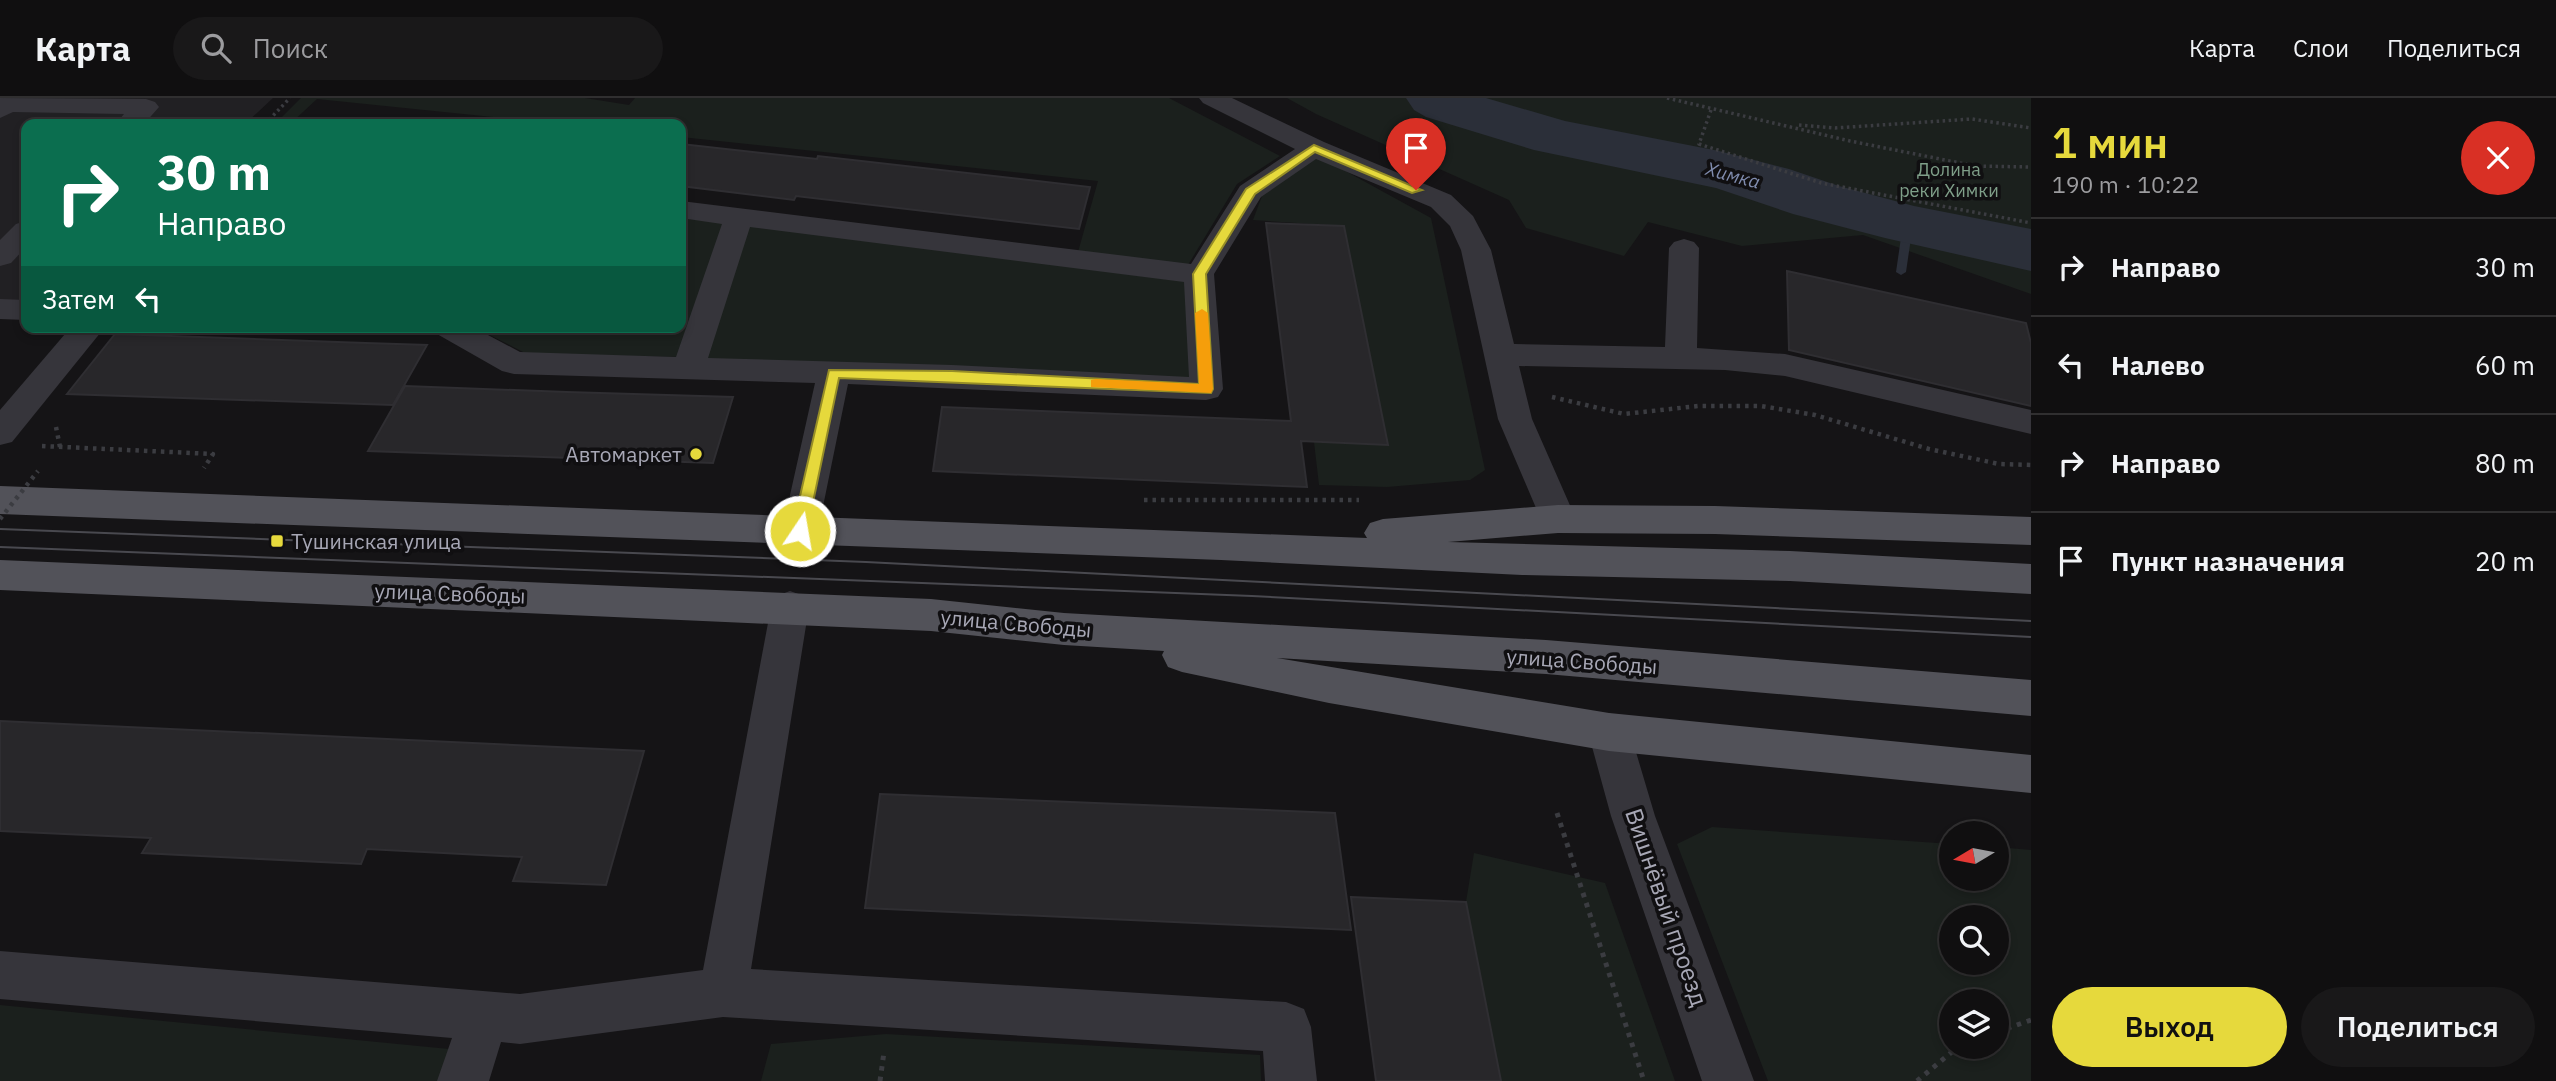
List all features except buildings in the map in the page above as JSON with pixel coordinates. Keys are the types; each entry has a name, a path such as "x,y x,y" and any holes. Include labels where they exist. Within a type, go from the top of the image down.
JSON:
{"main road":[{"path":"0,500 1522,559 1790,566 2031,579"},
{"path":"1221,546 1558,519 1715,520 2031,531"},
{"name":"улица Свободы","path":"0,575 931,615 1064,629 1546,657 2031,698"},
{"path":"1064,629 1328,687 1609,732 2031,774"}],"street":[{"path":"1212,98 1314,148 1441,201 1463,222 1476,250 1515,419 1558,519"},
{"path":"0,110 8,104 146,107 134,119"},
{"path":"458,333 514,363 952,376 1206,389 1199,274 1250,192 1314,148"},
{"path":"686,211 1199,274"},
{"path":"688,368 739,217"},
{"path":"0,257 21,235"},
{"path":"1681,358 1684,248"},
{"path":"0,309 21,310"},
{"path":"0,433 84,333"},
{"path":"1501,355 1681,358 1785,365 2031,422"},
{"path":"800,531 834,373"},
{"path":"723,992 790,607"},
{"name":"Вишнёвый проезд","path":"1609,732 1633,816 1728,1081"},
{"path":"0,975 520,1019 723,992 1286,1027 1291,1081"},
{"path":"463,1081 485,1016"}],"path":[{"path":"270,119 290,98"},
{"path":"1667,98 1850,141 1975,166 2031,166"},
{"path":"1711,110 1699,144 1710,148 1821,183 2031,223"},
{"path":"1786,124 1835,128 1962,119 2031,128"},
{"path":"1510,396 1561,398 1624,414 1654,413 1698,406 1761,406 1815,415 1928,449 1999,464 2031,466"},
{"path":"0,519 38,471"},
{"path":"1557,813 1644,1081"},
{"path":"2009,1028 2031,1020"},
{"path":"1917,1081 1943,1059"}],"shaded area":[{"path":"0,98 273,98 250,119 21,119 21,302 0,301"}],"green space":[{"path":"301,98 585,98 629,105 635,98 1169,98 1280,156 1237,184 1188,265 1078,252 1098,181 686,138 686,119 512,119 317,99 295,119 280,119"},
{"name":"Долина реки Химки","path":"1287,98 2031,98 2031,294 1863,235 1742,246 1648,222 1624,256 1526,228 1509,200 1316,114"},
{"path":"1318,156 1431,218 1485,470 1470,480 1387,487 1319,485 1314,442 1387,445 1343,226 1253,220 1262,196"},
{"path":"686,219 725,223 681,357 527,354 486,333 686,333"},
{"path":"748,225 1188,282 1193,381 706,361"},
{"path":"1712,827 1939,843 1939,891 2009,891 2009,848 2031,850 2031,1081 1768,1081 1677,844"},
{"path":"1474,853 1605,883 1675,1081 1501,1081 1466,902"},
{"path":"0,1005 449,1049 438,1081 0,1081"},
{"path":"886,1034 1260,1055 1261,1081 761,1081 771,1044"}],"waterway":[{"name":"Химка","path":"1435,98 1447,105 1555,137 1719,170 1767,182 1816,200 1908,224 2031,250"},
{"path":"1901,272 1908,224"}],"tram line":[{"path":"0,529 866,562 2031,621"},
{"path":"0,547 1252,596 2031,637"}],"slow traffic":[{"path":"1096,384 1206,389 1202,313"}],"place":[{"name":"Автомаркет","path":"696,454"},
{"name":"Тушинская улица","path":"277,541"}],"route":[{"path":"800,531 834,373 1206,389 1199,274 1250,192 1314,148 1416,190"}]}
